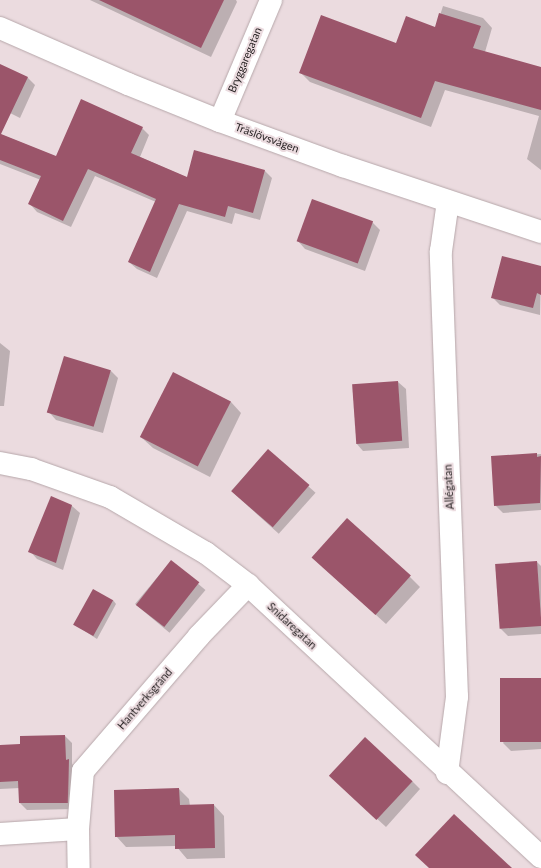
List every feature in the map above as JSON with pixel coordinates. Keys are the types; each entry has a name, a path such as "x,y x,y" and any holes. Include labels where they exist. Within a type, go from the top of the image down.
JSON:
{"street":[{"name":"Bryggaregatan","path":"220,121 271,0"},
{"name":"Träslövsvägen","path":"0,28 128,84 220,121 541,232"},
{"name":"Allégatan","path":"447,773 457,697 441,251 448,201"},
{"name":"Snidaregatan","path":"0,463 31,469 110,497 168,529 248,585 447,773 541,857"},
{"name":"Hantverksgränd","path":"78,868 78,829 83,771 199,636 248,585"},
{"path":"0,834 78,829"}],"building":[{"path":"99,0 224,0 201,48"},
{"path":"439,13 481,26 473,48 541,67 541,110 435,81 421,118 299,73 321,15 396,43 406,16 435,27"},
{"path":"0,64 28,77 1,134 56,156 81,99 143,127 131,153 187,177 194,150 265,170 253,213 228,206 225,217 179,204 150,272 128,262 156,199 88,169 63,221 28,204 41,176 0,160"},
{"path":"312,199 373,221 358,264 297,241"},
{"path":"502,256 541,266 541,295 537,293 533,308 491,298"},
{"path":"64,356 111,370 94,427 47,412"},
{"path":"173,372 231,402 198,467 140,437"},
{"path":"398,381 402,441 356,444 352,384"},
{"path":"268,449 310,485 273,527 231,491"},
{"path":"537,453 537,457 541,456 540,503 494,506 491,456"},
{"path":"51,496 72,505 56,563 28,552"},
{"path":"347,518 411,576 375,615 312,557"},
{"path":"171,560 199,582 164,627 136,605"},
{"path":"537,561 541,626 500,629 495,564"},
{"path":"93,589 113,600 93,636 73,625"},
{"path":"500,678 541,678 541,742 500,742"},
{"path":"65,735 66,760 69,759 68,803 19,803 18,781 0,782 0,745 20,744 20,736"},
{"path":"365,737 413,781 376,820 329,776"},
{"path":"179,788 180,805 214,804 215,848 175,849 175,835 115,837 114,790"},
{"path":"454,814 512,868 429,868 415,855"}]}
